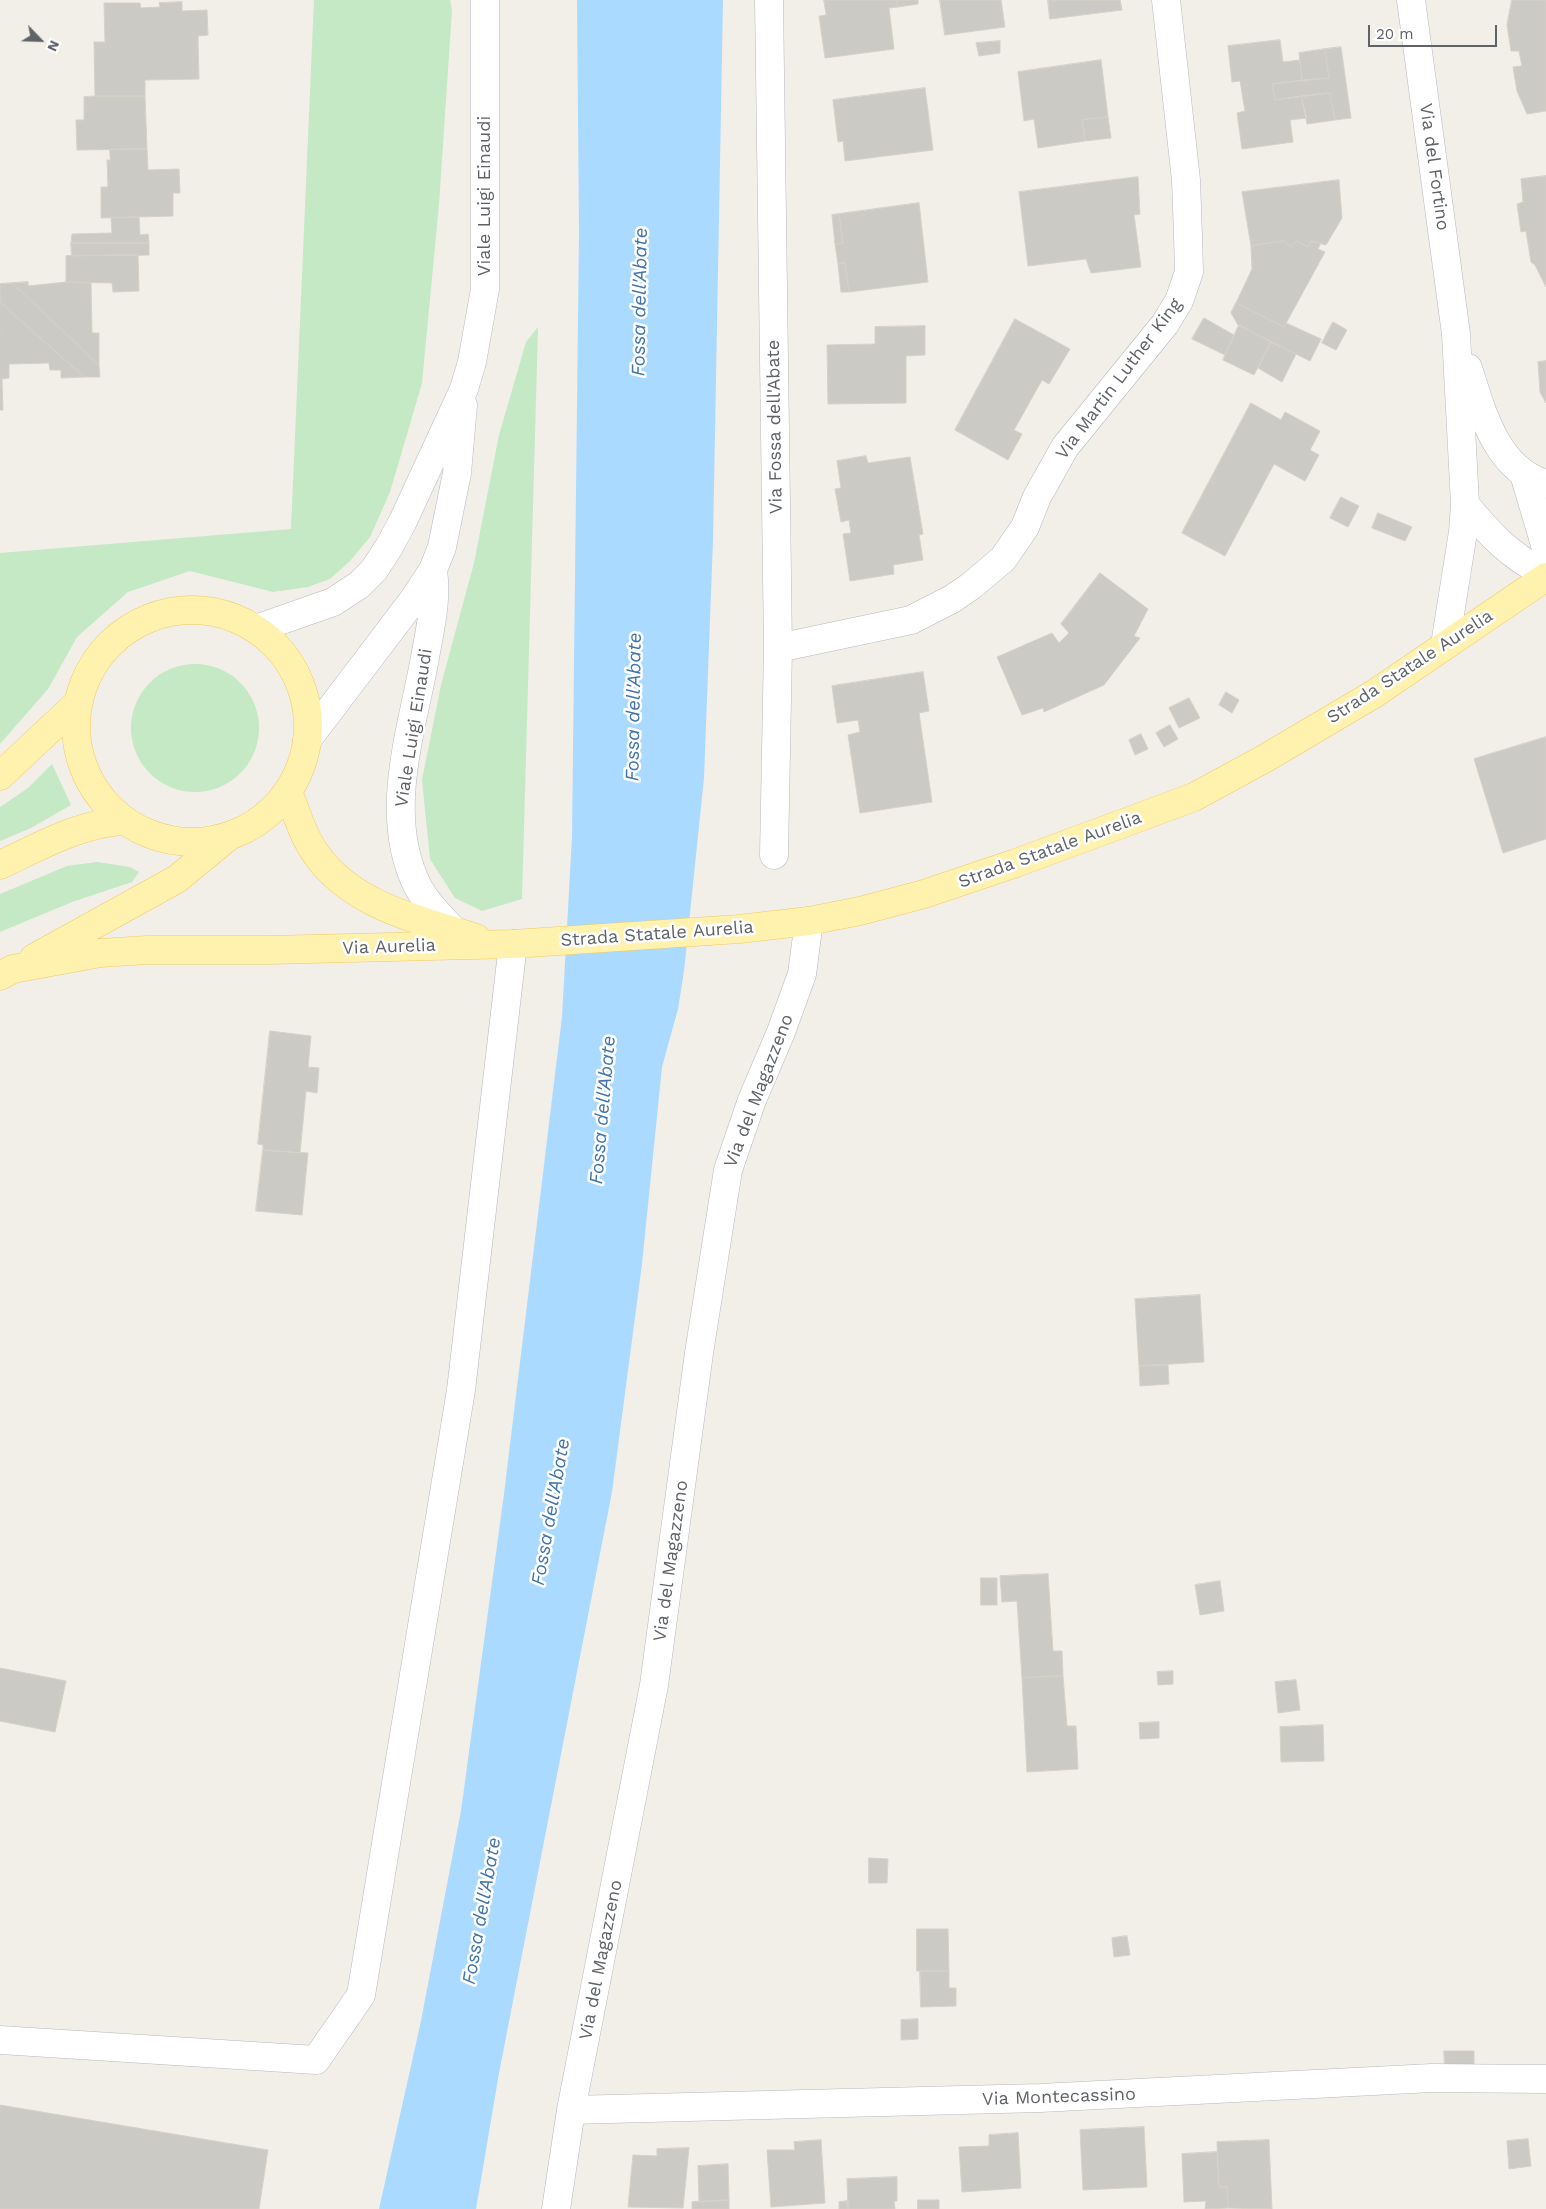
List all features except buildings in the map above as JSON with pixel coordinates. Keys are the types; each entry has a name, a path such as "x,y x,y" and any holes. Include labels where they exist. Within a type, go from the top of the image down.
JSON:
{"main road":[{"name":"Strada Statale Aurelia","path":"511,943 739,929 809,921 924,894 1111,829 1194,797 1264,759 1374,694 1546,575"},
{"path":"185,610 209,611 234,618 256,629 282,653 297,677 304,697 308,718 307,740 300,767 288,791 272,810 252,826 230,836 198,842 167,840 145,832 124,821 105,802 89,780 80,756 76,729 79,702 86,678 99,657 116,638 130,629 160,615 185,610"},
{"path":"0,776 79,702"},
{"name":"Via Aurelia","path":"288,791 315,852 333,874 365,897 382,906 454,931 511,943"},
{"path":"0,865 76,831 111,821 124,821"},
{"name":"Via Aurelia","path":"6,973 177,879 230,836"},
{"name":"Via Aurelia","path":"6,973 100,953 148,950 269,950 511,943"}],"street":[{"name":"Viale Luigi Einaudi","path":"256,629 333,602 359,585 374,570 403,521 464,389 472,362 485,289 485,0"},
{"name":"Via Fossa dell'Abate","path":"769,0 778,648 774,854"},
{"name":"Via Martin Luther King","path":"778,648 911,620 952,599 1003,559 1025,527 1038,497 1065,447 1165,324 1179,301 1189,272 1188,226 1186,180 1166,0"},
{"name":"Via del Fortino","path":"1411,0 1456,334 1465,504 1463,532 1445,645"},
{"name":"Via del Fortino","path":"1456,334 1492,435 1504,453 1535,479 1546,548"},
{"name":"Viale Luigi Einaudi","path":"307,740 433,570 442,546 457,473 464,389"},
{"path":"1465,504 1486,530 1512,554 1546,575"},
{"name":"Viale Luigi Einaudi","path":"433,570 436,601 402,779 400,818 406,854 419,887 429,903 454,931"},
{"name":"Via del Magazzeno","path":"556,2209 571,2110 654,1685 699,1352 728,1170 752,1100 799,983 809,921"},
{"path":"0,2040 316,2060 361,1995 461,1390 511,943"},
{"name":"Via Montecassino","path":"571,2110 1040,2098 1432,2078 1546,2079"}],"green space":[{"path":"314,0 450,0 452,10 439,204 422,383 390,492 370,537 350,561 330,579 308,587 273,592 190,571 128,592 77,637 48,689 0,744 0,553 291,529"},
{"path":"538,327 522,899 482,911 455,898 430,859 422,780 441,685 474,563 499,435 526,342"},
{"path":"195,664 220,668 241,682 255,703 259,728 255,753 241,774 220,788 195,792 170,788 149,774 135,753 131,728 135,703 149,682 170,668"},
{"path":"52,764 71,805 31,828 0,841 0,807 28,788"},
{"path":"97,862 130,867 139,872 132,882 72,902 0,932 0,894 67,866"}],"water":[{"name":"Fossa dell'Abate","path":"577,0 723,0 713,540 704,778 684,971 678,1009 662,1067 642,1264 612,1492 499,2073 476,2209 379,2209 421,2021 461,1811 504,1494 562,1017 572,837 579,232"}]}
